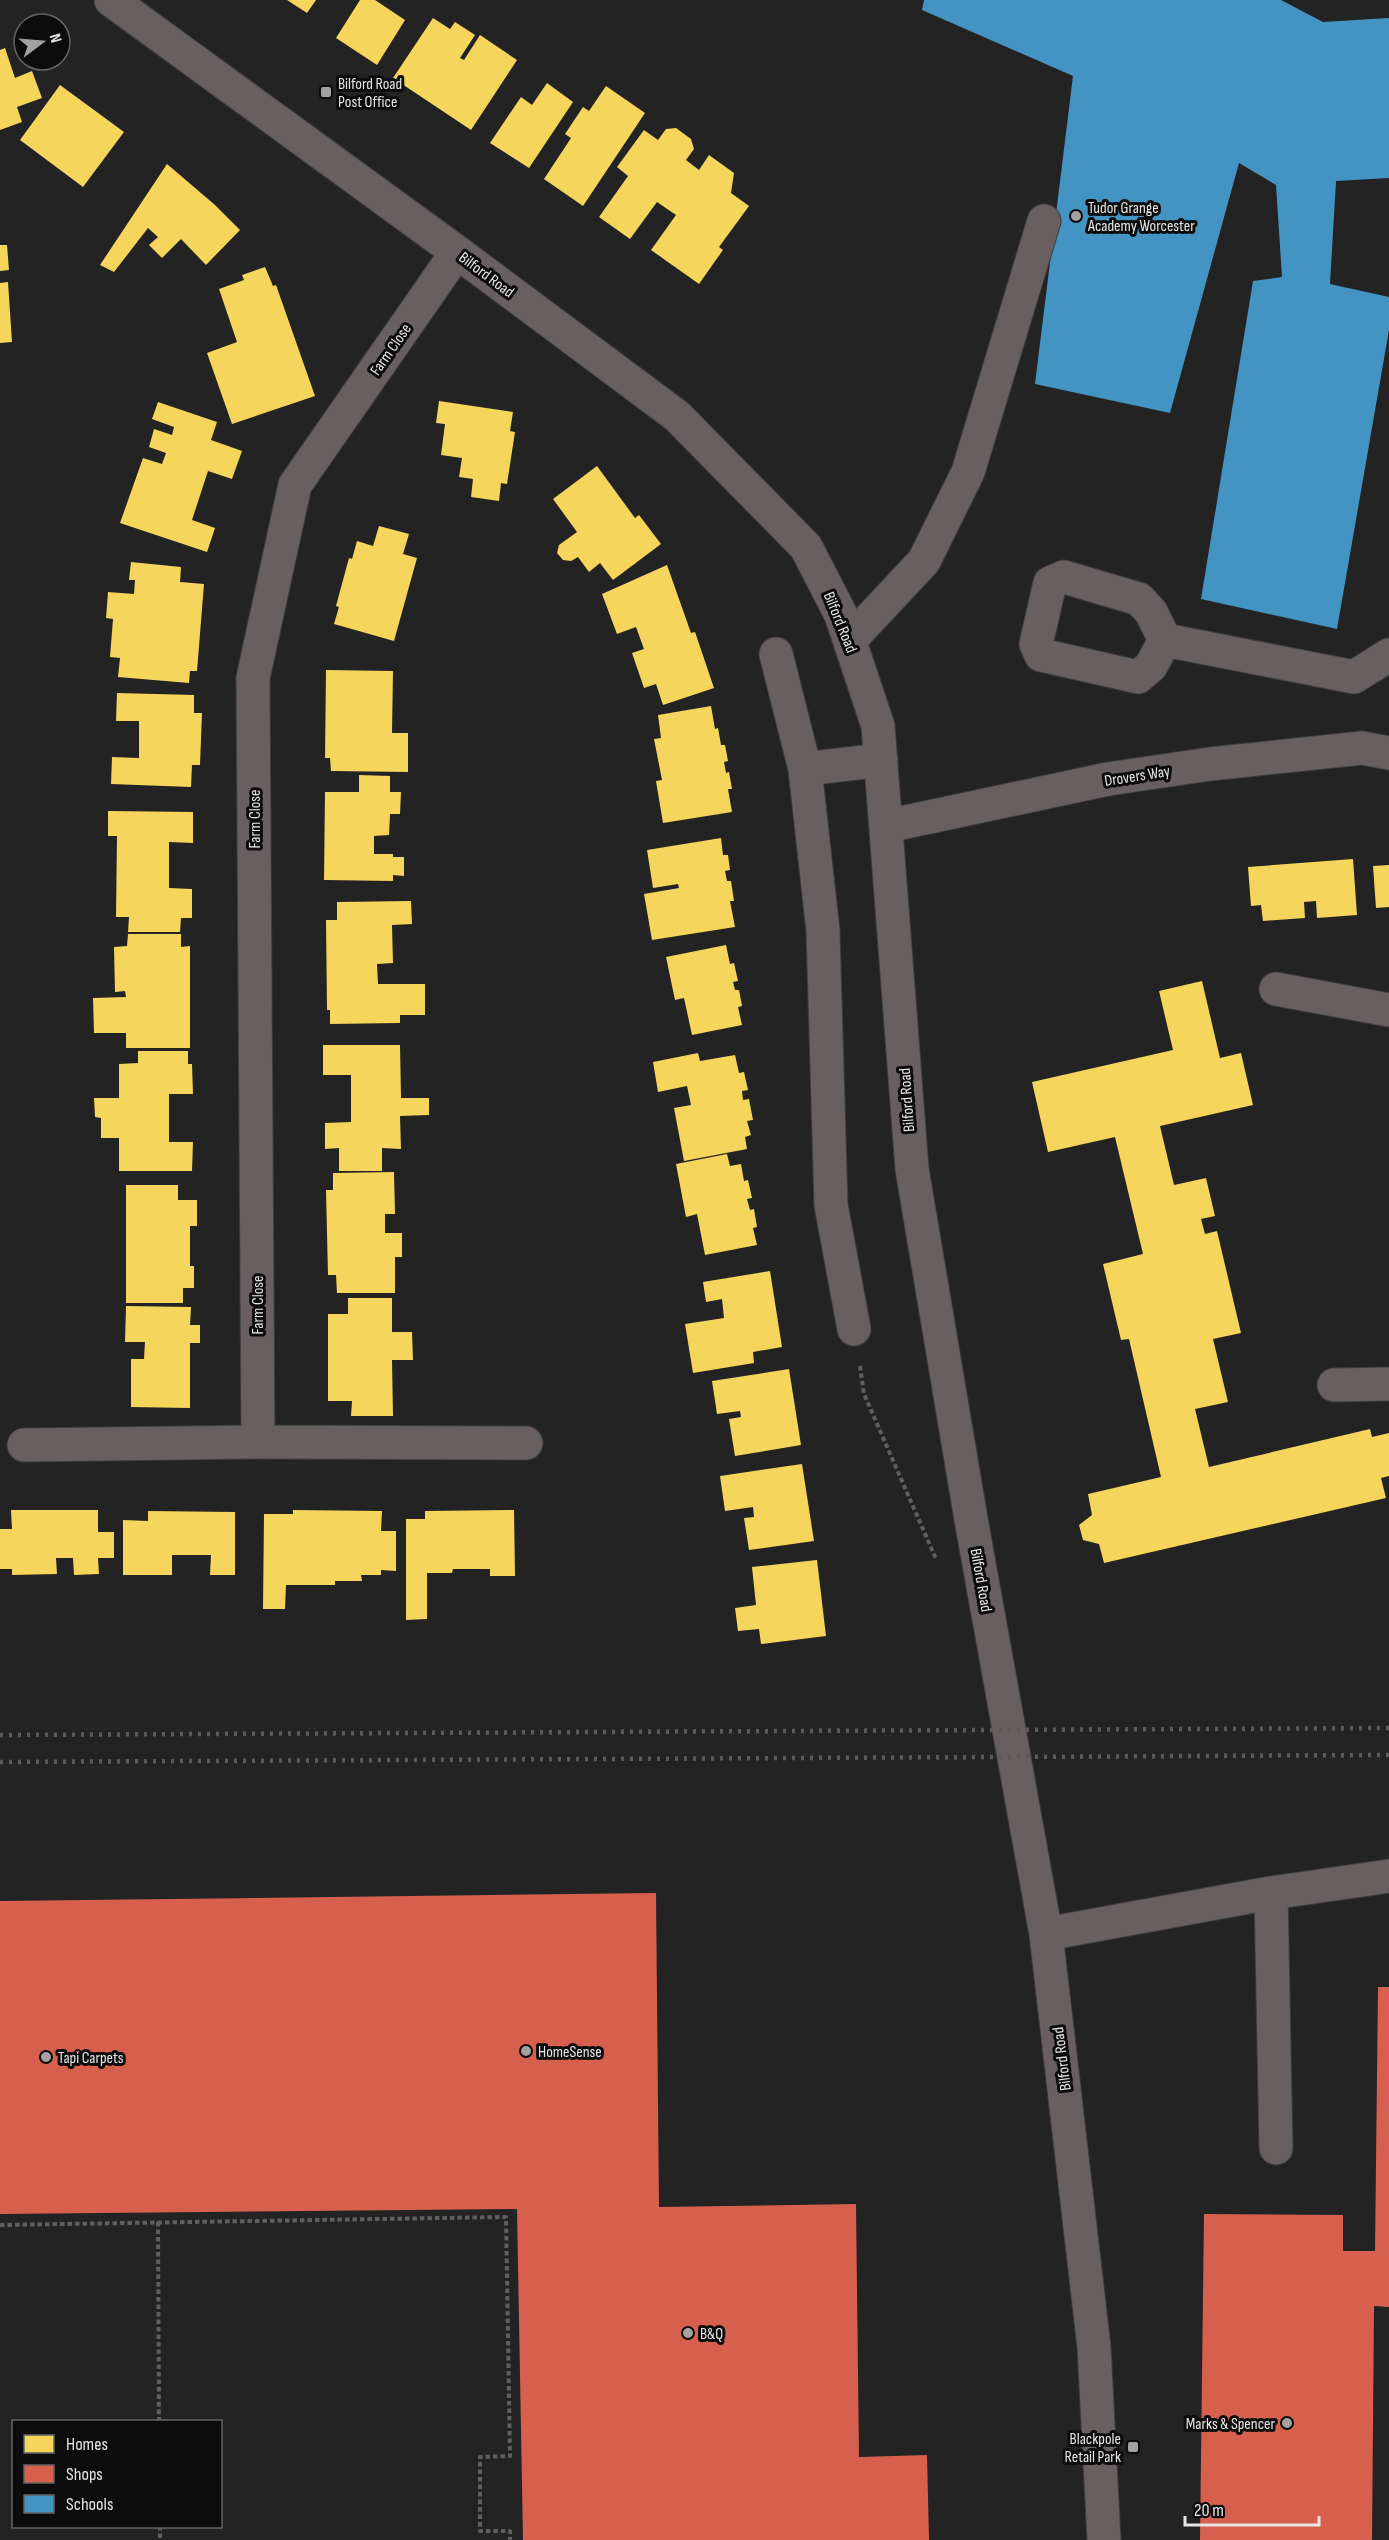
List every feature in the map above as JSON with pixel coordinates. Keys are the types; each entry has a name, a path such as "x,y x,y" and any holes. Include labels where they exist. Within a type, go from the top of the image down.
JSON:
{"street":[{"name":"Bilford Road","path":"111,0 457,252 677,416 806,547 841,615 878,726 912,1168 974,1536 1046,1934 1094,2347 1104,2540"},
{"path":"850,640 924,561 968,472 1044,221"},
{"name":"Farm Close","path":"258,1442 253,678 295,485 457,252"},
{"path":"1165,640 1354,677 1389,655"},
{"path":"776,654 805,769 823,931 831,1205 854,1329"},
{"name":"Drovers Way","path":"887,826 1108,779 1210,764 1362,748 1389,753"},
{"path":"805,769 881,760"},
{"path":"1276,989 1389,1010"},
{"path":"1334,1385 1389,1384"},
{"path":"24,1445 258,1442 526,1443"},
{"path":"1046,1934 1271,1893 1389,1876"},
{"path":"1271,1893 1276,2148"}],"path":[{"path":"854,1329 864,1394 936,1561"},
{"path":"0,2225 506,2217 510,2456 480,2457 480,2531 510,2530 510,2540"},
{"path":"158,2222 159,2420"}],"building: Homes":[{"path":"287,0 316,0 307,13"},
{"path":"360,0 375,0 405,20 377,65 336,38"},
{"path":"433,18 450,29 455,22 475,35 460,58 464,60 480,35 517,60 471,130 393,78"},
{"path":"5,48 15,78 32,72 42,98 17,107 22,122 0,130 0,50"},
{"path":"547,83 573,102 529,168 490,143 521,97 532,105"},
{"path":"60,85 124,132 83,187 20,140"},
{"path":"606,86 645,113 583,206 544,179 571,138 565,134 583,107 589,111"},
{"path":"676,128 691,139 694,149 686,160 699,170 709,155 734,173 731,193 749,206 719,247 723,250 699,284 651,250 676,215 657,202 630,239 599,217 628,176 617,167 644,130 658,140 666,129"},
{"path":"167,164 240,230 206,265 181,239 162,258 149,245 158,237 148,228 114,272 100,265"},
{"path":"0,245 7,245 9,270 0,271"},
{"path":"265,267 273,286 276,285 315,396 232,424 207,353 237,342 219,289 244,280 242,275"},
{"path":"8,282 12,342 0,343 0,283"},
{"path":"439,401 513,412 510,431 515,432 507,484 501,483 499,501 471,497 473,479 459,477 462,458 441,455 445,424 436,423"},
{"path":"158,402 217,422 211,440 242,451 232,479 208,471 192,520 215,528 207,552 120,523 143,458 162,464 166,453 149,447 154,429 172,435 174,427 152,419"},
{"path":"597,466 635,518 639,515 661,544 613,580 600,563 589,572 578,557 571,561 563,560 557,553 559,545 577,532 553,499"},
{"path":"379,526 409,534 403,554 417,558 394,641 334,624 339,607 336,606 349,558 352,559 357,541 373,546"},
{"path":"131,562 181,567 180,582 204,584 197,671 190,671 189,683 118,677 120,658 110,657 113,619 106,618 108,592 134,594 135,580 129,580"},
{"path":"667,565 691,633 695,632 714,688 663,705 656,684 644,688 632,653 644,649 636,627 617,634 602,594"},
{"path":"326,670 393,671 392,733 408,733 408,772 331,771 330,758 325,758"},
{"path":"117,693 194,695 194,713 202,713 200,765 192,765 191,787 111,784 112,757 139,758 139,721 116,721"},
{"path":"711,706 715,729 718,728 721,745 725,745 728,761 724,762 726,773 729,772 732,789 728,789 732,812 663,823 656,781 662,780 654,739 661,738 658,715"},
{"path":"359,775 390,776 390,792 401,792 400,814 390,814 389,835 374,836 374,854 393,854 393,857 404,857 404,876 393,875 393,881 324,880 325,792 359,792"},
{"path":"108,811 193,812 193,843 169,842 169,888 192,889 192,918 181,918 180,932 128,932 129,917 116,917 117,836 108,836"},
{"path":"721,838 723,855 728,855 730,870 725,871 727,881 731,881 734,901 730,901 735,927 652,940 644,894 679,888 678,884 653,888 647,850"},
{"path":"1353,859 1357,915 1317,918 1316,901 1304,902 1305,918 1263,921 1261,905 1251,906 1248,867"},
{"path":"1389,865 1389,907 1376,908 1373,866"},
{"path":"411,901 412,924 392,925 393,963 377,964 378,984 425,984 425,1015 400,1015 400,1023 330,1024 330,1010 327,1010 326,920 337,920 337,902"},
{"path":"128,934 181,934 181,947 190,946 190,1048 126,1048 126,1033 94,1033 93,998 126,997 125,991 115,992 114,947 127,946"},
{"path":"726,945 730,964 734,963 738,981 733,982 735,990 739,990 742,1006 738,1007 742,1025 692,1035 684,998 675,1000 666,957"},
{"path":"1202,981 1220,1058 1241,1053 1253,1105 1160,1126 1174,1185 1206,1178 1215,1216 1201,1219 1205,1234 1217,1231 1241,1333 1213,1339 1228,1402 1195,1409 1209,1467 1370,1429 1372,1437 1389,1433 1389,1476 1381,1478 1386,1498 1104,1563 1099,1544 1083,1540 1079,1525 1092,1515 1088,1494 1161,1477 1129,1339 1121,1340 1103,1264 1143,1254 1115,1137 1048,1152 1032,1082 1173,1050 1159,991"},
{"path":"323,1045 400,1045 401,1098 429,1098 429,1115 400,1116 401,1149 382,1148 382,1171 339,1171 339,1148 325,1149 325,1123 351,1122 351,1075 323,1075"},
{"path":"138,1051 188,1051 188,1064 192,1064 193,1094 169,1094 169,1142 193,1142 192,1171 119,1171 119,1138 101,1138 101,1118 95,1117 94,1098 119,1098 119,1064 138,1063"},
{"path":"698,1053 700,1061 735,1055 739,1073 744,1072 748,1090 742,1091 743,1100 749,1099 753,1120 747,1121 751,1135 745,1137 747,1149 684,1161 674,1108 691,1105 687,1086 658,1092 653,1062"},
{"path":"727,1154 730,1166 741,1164 744,1181 748,1180 752,1198 747,1199 750,1210 754,1209 757,1227 753,1228 757,1245 705,1255 697,1214 686,1217 676,1164"},
{"path":"394,1172 395,1214 385,1214 385,1233 402,1233 402,1257 395,1257 395,1293 337,1293 336,1275 328,1275 326,1190 333,1190 333,1173"},
{"path":"126,1185 178,1185 178,1200 197,1200 197,1226 190,1226 190,1266 194,1266 194,1288 183,1288 183,1303 126,1303"},
{"path":"770,1271 782,1347 753,1352 754,1363 693,1373 685,1324 724,1318 722,1299 706,1302 703,1282"},
{"path":"348,1298 392,1298 392,1332 412,1332 413,1360 392,1360 393,1416 351,1416 352,1401 328,1401 328,1314 348,1314"},
{"path":"126,1306 191,1307 190,1325 200,1325 200,1343 190,1343 190,1408 131,1407 131,1359 144,1359 145,1342 125,1342"},
{"path":"789,1369 801,1445 735,1456 729,1419 741,1417 740,1411 717,1414 712,1381"},
{"path":"802,1464 814,1541 749,1550 744,1518 754,1517 753,1507 725,1511 720,1476"},
{"path":"11,1510 98,1510 98,1532 114,1532 114,1558 98,1558 99,1574 74,1575 73,1558 56,1558 57,1574 12,1575 12,1569 0,1569 0,1529 12,1529"},
{"path":"293,1510 382,1511 381,1531 396,1531 396,1571 381,1570 381,1575 361,1575 362,1581 335,1581 335,1585 286,1585 285,1609 263,1609 264,1514 293,1514"},
{"path":"514,1510 515,1576 490,1576 490,1569 453,1569 452,1573 427,1573 427,1619 406,1620 406,1519 425,1519 425,1511"},
{"path":"148,1511 235,1512 235,1575 210,1575 211,1555 172,1555 172,1575 123,1575 123,1520 148,1521"},
{"path":"817,1560 826,1636 761,1644 759,1629 738,1631 735,1608 756,1605 752,1567"}],"building: Shops":[{"path":"656,1893 659,2207 856,2204 859,2457 927,2455 929,2540 523,2540 517,2209 0,2214 0,1901"},
{"name":"Marks & Spencer","path":"1378,1987 1389,1987 1389,2307 1374,2306 1372,2540 1200,2540 1204,2214 1343,2215 1343,2251 1375,2251"}],"building: Schools":[{"path":"924,0 1281,0 1323,22 1389,18 1389,178 1336,181 1330,284 1389,297 1389,330 1337,629 1201,599 1253,281 1282,277 1276,185 1239,163 1170,413 1035,384 1073,76 922,10"}],"railway":[{"path":"0,1735 1389,1728"},
{"path":"0,1762 1389,1755"}],"place":[{"name":"Bilford Road Post Office","path":"326,92"},
{"name":"Tudor Grange Academy Worcester","path":"1076,216"},
{"name":"HomeSense","path":"526,2051"},
{"name":"Tapi Carpets","path":"46,2057"},
{"name":"B&Q","path":"688,2333"},
{"name":"Marks & Spencer","path":"1287,2423"},
{"name":"Blackpole Retail Park","path":"1133,2447"}]}
